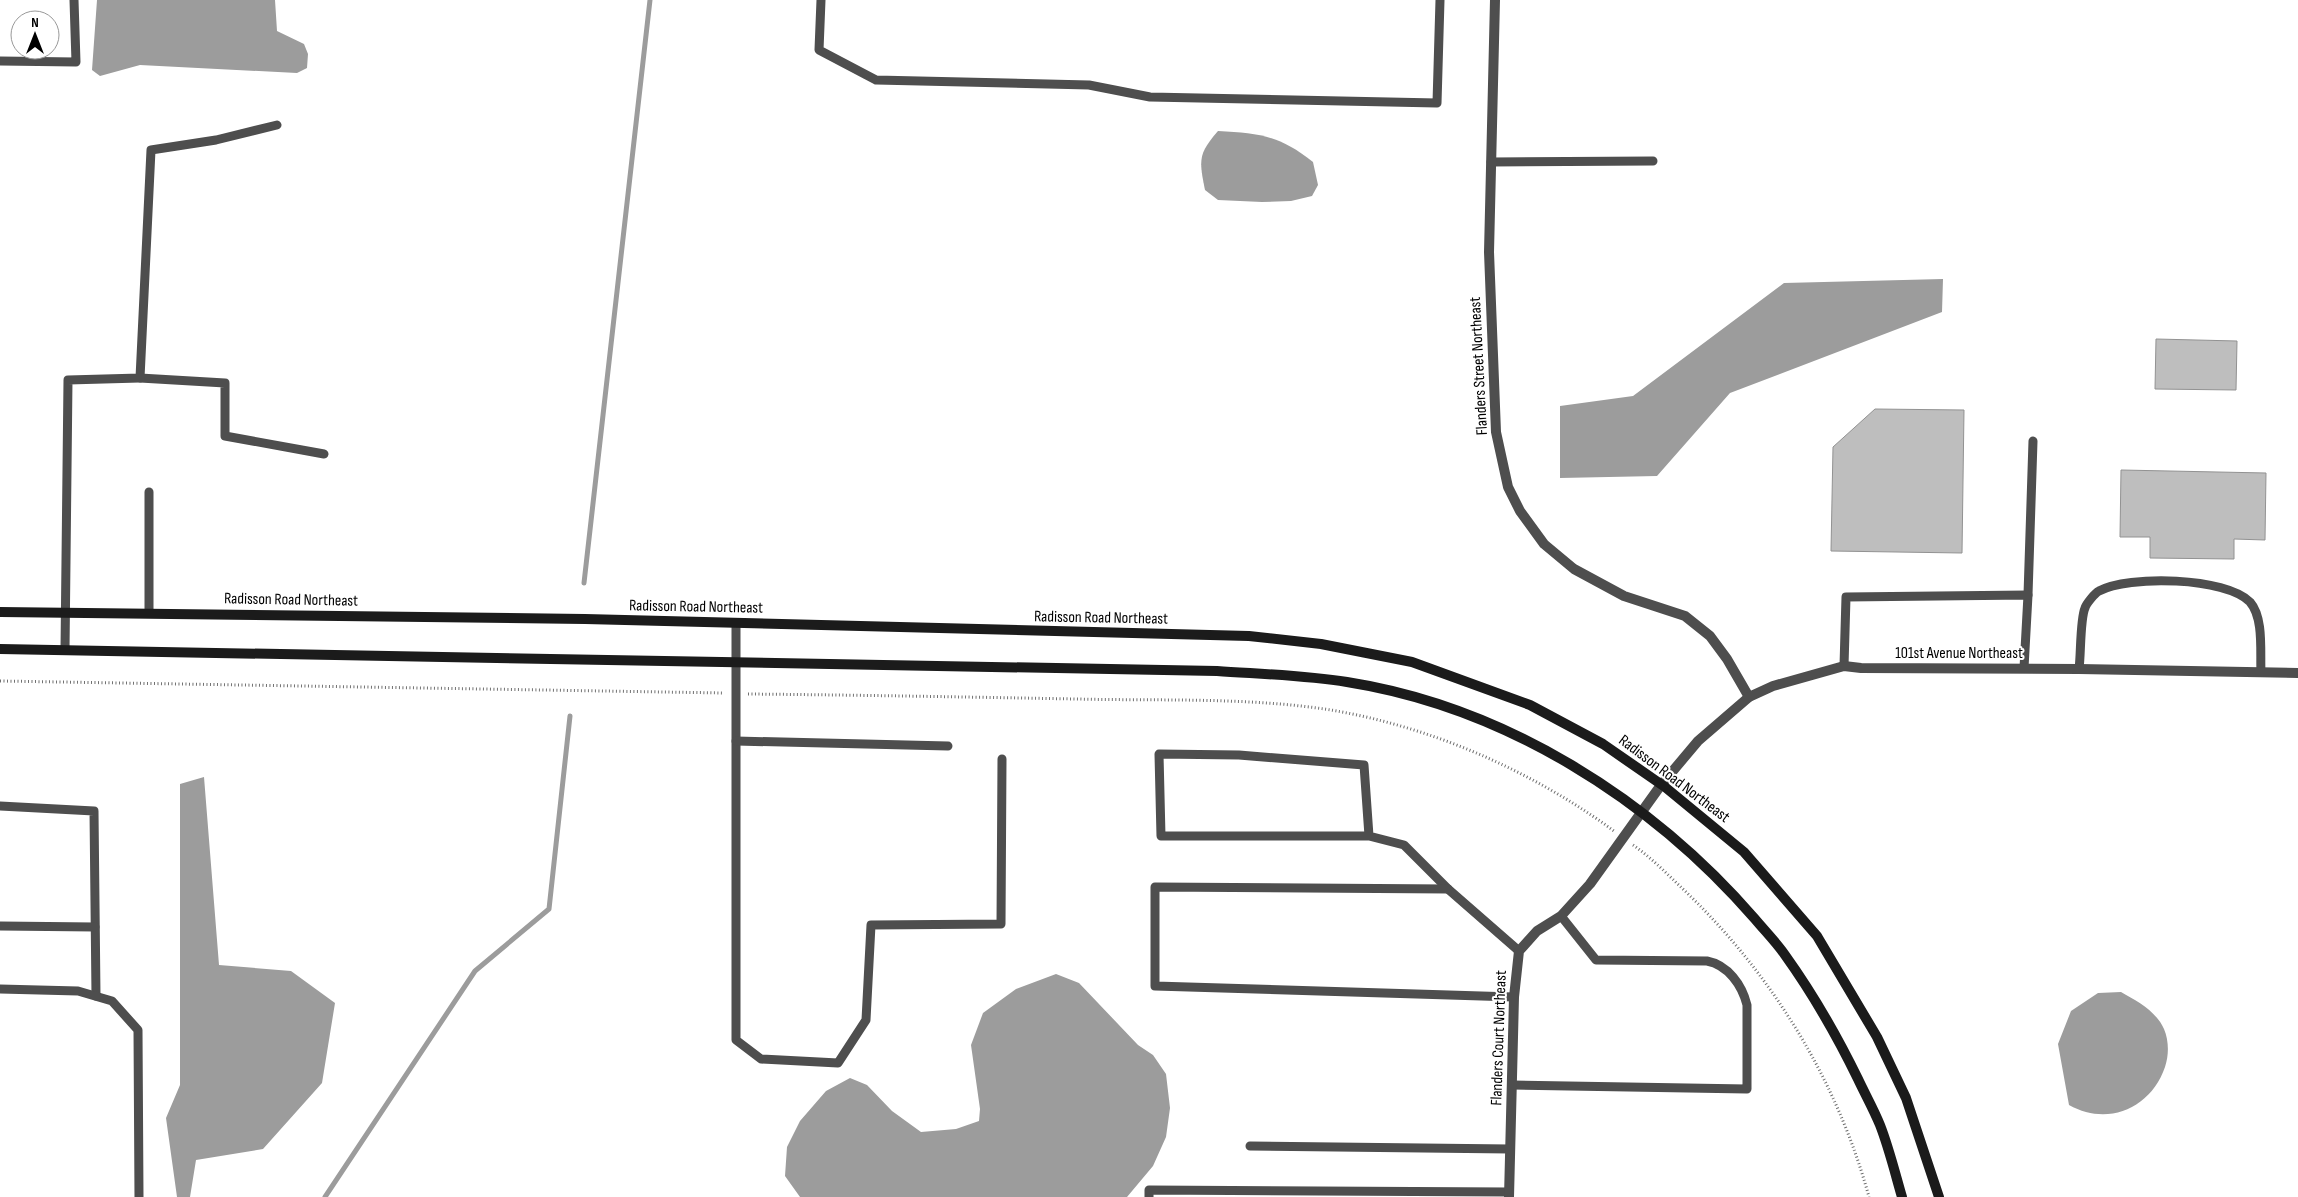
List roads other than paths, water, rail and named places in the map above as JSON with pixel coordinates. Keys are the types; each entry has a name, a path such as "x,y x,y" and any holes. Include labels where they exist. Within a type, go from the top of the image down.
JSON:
{"main road":[{"name":"Radisson Road Northeast","path":"0,612 736,623 1249,636 1320,644 1412,662 1530,705 1603,744 1662,784 1744,852 1817,936 1877,1037 1906,1098 1939,1197"},
{"path":"0,649 1217,671 1295,676 1348,682 1401,695 1462,714 1522,738 1578,768 1685,847 1723,883 1784,954 1835,1032 1876,1117 1902,1197"}],"street":[{"name":"Flanders Street Northeast","path":"1495,0 1489,252 1496,432 1508,488 1520,511 1544,544 1574,569 1624,596 1685,616 1710,636 1727,658 1749,697"},
{"name":"101st Avenue Northeast","path":"1662,784 1698,741 1749,697 1773,686 1844,666 1861,668 2024,668 2298,673"},
{"name":"Flanders Court Northeast","path":"1509,1194 1514,997 1519,951 1537,931 1562,916 1590,884 1662,784"}],"lane":[{"path":"0,61 76,62 74,0"},
{"path":"821,0 819,50 876,80 1089,85 1150,97 1437,104 1440,0"},
{"path":"140,378 151,150 216,140 277,125"},
{"path":"1491,162 1653,161"},
{"path":"65,650 68,380 140,378 226,383 225,436 324,454"},
{"path":"2024,668 2033,441"},
{"path":"149,492 149,613"},
{"path":"2079,669 2085,608 2099,591 2126,584 2174,580 2209,584 2236,592 2250,603 2258,617 2261,672"},
{"path":"1844,666 1846,597 2028,595"},
{"path":"736,623 736,1040 761,1059 838,1063 866,1020 871,925 1001,924 1002,759"},
{"path":"736,741 948,746"},
{"path":"1369,836 1364,765 1239,755 1159,754 1161,836 1369,836 1404,845 1448,889 1519,951"},
{"path":"0,806 94,811 96,996"},
{"path":"1448,889 1155,887 1155,986 1514,997"},
{"path":"1512,1086 1747,1089 1747,1005 1744,993 1726,969 1717,963 1707,961 1596,960 1562,916"},
{"path":"0,926 95,927"},
{"path":"0,989 78,990 112,1001 138,1030 139,1197"},
{"path":"1250,1146 1510,1149"},
{"path":"1149,1197 1149,1190 1509,1194"}],"waterway":[{"path":"584,583 650,0"},
{"path":"325,1197 475,971 549,909 570,716"}]}
